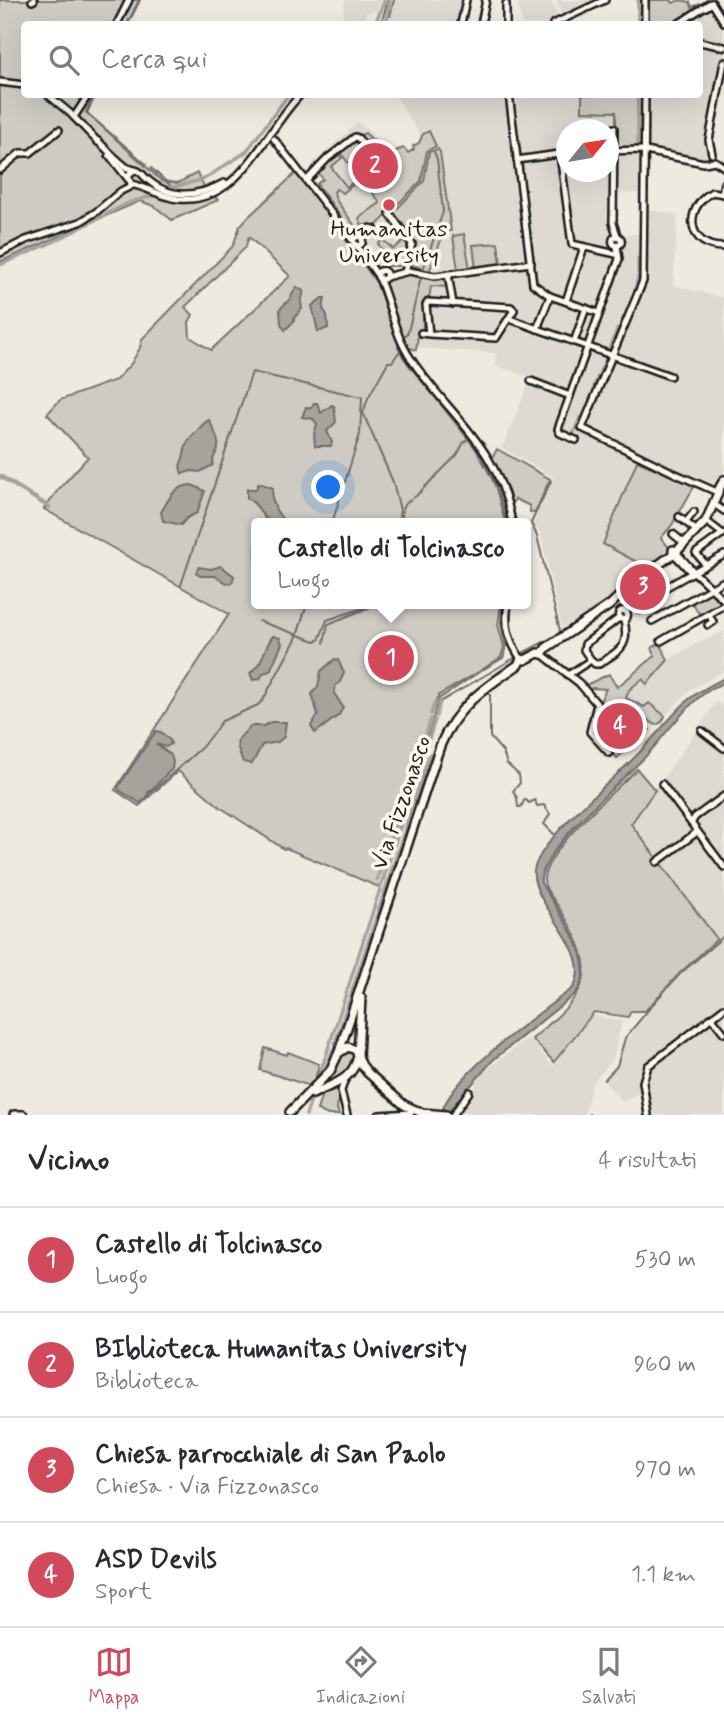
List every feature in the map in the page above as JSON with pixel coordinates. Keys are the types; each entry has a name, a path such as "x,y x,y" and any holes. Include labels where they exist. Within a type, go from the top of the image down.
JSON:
{"main road":[{"name":"Via Fizzonasco","path":"288,1114 330,1071 339,1052 444,736 458,713 471,699 522,660 541,653 610,605 651,569 676,553 706,521 720,492"},
{"name":"Via Fizzonasco","path":"358,1056 362,983"},
{"path":"339,1052 351,1047 356,1050 367,1072 404,1105 430,1114 446,1115"},
{"path":"348,1076 358,1056"},
{"path":"288,1114 315,1092 334,1086 358,1069 367,1072"},
{"path":"330,1071 328,1078 334,1086"},
{"path":"13,1115 23,1115"}],"street":[{"path":"118,21 129,0"},
{"path":"462,21 466,0"},
{"path":"482,21 486,0"},
{"path":"560,21 605,0"},
{"path":"645,1 645,21"},
{"path":"686,21 711,2 724,22"},
{"path":"506,4 506,21"},
{"path":"703,43 724,47"},
{"path":"724,62 709,140 713,158 724,166"},
{"path":"0,82 21,85"},
{"path":"52,98 97,141 135,185 168,197 195,198 222,189 238,176 262,144 275,135 281,119 298,98"},
{"path":"72,115 86,98"},
{"path":"509,98 535,287 550,296 599,313"},
{"path":"645,98 644,279 582,427 720,492 724,511"},
{"path":"0,170 20,153 30,153 59,130"},
{"path":"275,135 344,230 358,241 370,265 382,275 396,332 410,358 476,437 491,460 511,518"},
{"path":"307,180 328,158 355,137 369,152"},
{"path":"97,141 133,171 173,193 195,194 224,183 244,167"},
{"path":"619,150 644,151 704,163 713,158"},
{"path":"517,160 556,155"},
{"path":"121,191 129,173 133,171"},
{"path":"0,253 26,240 86,218 121,191 140,182 142,177"},
{"path":"566,182 572,245 616,254"},
{"path":"576,440 558,431 619,259 613,240 617,235 613,223 612,182"},
{"path":"724,183 723,194 712,192 702,197 695,206 692,217 694,229 700,238 709,245 724,247"},
{"path":"390,214 412,246 405,272"},
{"path":"358,241 369,232"},
{"path":"566,301 584,247"},
{"path":"382,275 405,272 432,276 531,263"},
{"path":"448,274 453,304"},
{"path":"537,329 550,296"},
{"path":"421,333 429,334 496,338 514,310 510,307 427,303 429,334"},
{"path":"574,342 586,308"},
{"path":"510,319 670,376"},
{"path":"531,381 570,396"},
{"path":"686,522 694,512"},
{"path":"679,517 697,531"},
{"path":"706,521 723,534 696,553 706,565"},
{"path":"673,534 684,543"},
{"path":"661,641 724,603 690,571 676,553"},
{"path":"640,610 663,589 724,555"},
{"path":"651,569 663,589"},
{"path":"652,621 724,581"},
{"path":"508,609 506,629 522,660"},
{"path":"708,625 713,622 709,614"},
{"path":"622,619 627,635 623,646 599,664 590,660 584,644 622,619"},
{"path":"541,653 579,683 597,704 590,732 609,753"},
{"path":"568,675 590,660"},
{"path":"702,732 724,748"},
{"path":"662,784 724,867"},
{"path":"692,822 724,796"},
{"path":"657,862 697,832"},
{"path":"648,1115 643,1082 648,1066 724,1008"},
{"path":"713,1019 724,1033"},
{"path":"341,1096 341,1087 348,1076"},
{"path":"334,1086 341,1096 347,1115"},
{"path":"453,1115 469,1092"},
{"path":"379,1115 411,1113"}],"shaded area":[{"path":"0,0 139,0 128,21 21,21 21,98 93,98 86,112 162,181 178,183 197,173 204,186 218,200 172,220 154,206 140,201 0,262"},
{"path":"345,0 463,0 458,21 378,21 379,17 375,10 366,13 365,21 342,21"},
{"path":"517,0 551,0 562,21 521,21"},
{"path":"556,0 598,0 562,17"},
{"path":"648,0 671,0 673,3 685,1 690,2 692,7 700,4 702,8 680,21 647,21"},
{"path":"709,4 723,28 724,56 705,160 646,149 647,98 703,98 703,21 680,21"},
{"path":"397,98 582,98 582,111 615,112 615,119 556,119 556,182 619,182 619,154 642,153 642,193 610,194 611,235 646,234 646,209 678,215 673,285 724,298 724,476 720,486 679,471 641,452 603,544 648,568 611,599 562,628 540,532 534,522 554,477 502,448 531,377 495,366 496,353 417,348 418,335 430,336 428,302 431,286 439,276 438,269 385,267 375,263 367,252 365,236 347,226 315,184 321,179 311,165 358,122 391,151 397,152 404,148 408,152 413,148 412,145 418,142 420,135"},
{"path":"582,98 637,98 638,148 619,148 619,119 616,119 616,112 582,111"},
{"path":"429,131 436,146 427,151 421,181 375,227 362,225 359,218 380,203 370,189 390,177 376,158 358,171 366,182 356,186 354,184 343,193 336,189 336,200 355,226 367,231 364,233 347,225 317,184 323,179 317,171 338,154 342,158 331,167 347,187 359,177 340,152 356,139 369,153 374,149 367,140 362,142 359,136 365,133 387,154 404,148 408,153 419,143 423,134"},
{"path":"438,149 451,231 444,232 429,272 412,266 414,246 392,214 424,181 429,152"},
{"path":"297,172 376,282 403,357 476,449 495,484 504,518 251,518 251,609 500,609 498,625 504,647 501,657 439,699 381,888 284,849 220,807 178,771 139,806 115,790 229,614 44,509 88,457 47,414 60,400 116,380 131,364 142,339 233,246 240,226","holes":["249,237 290,276 211,350 190,337 189,322 193,315 185,307 245,248"]},
{"path":"464,234 470,269 458,270 453,236"},
{"path":"407,239 411,245 405,266 386,266 390,260 378,244 383,240 393,249"},
{"path":"498,243 501,265 476,269 473,245"},
{"path":"410,273 447,276 449,287 431,286 429,299 423,304 423,331 418,335 416,350 410,348 409,351 400,336 385,282 387,278"},
{"path":"296,287 304,291 302,309 285,330 281,324 280,309 290,299"},
{"path":"325,298 323,309 327,315 328,328 318,332 312,306"},
{"path":"317,403 321,413 334,406 336,422 327,431 331,446 315,446 317,424 313,419 302,417 306,407 311,408"},
{"path":"209,420 218,445 213,465 200,472 182,474 180,466 186,444"},
{"path":"497,449 550,479 535,513 530,512 530,506 515,499 512,503 510,500 492,458"},
{"path":"637,461 695,485 672,525 661,538 671,550 648,568 603,544"},
{"path":"259,483 273,488 272,498 282,518 265,518 247,498 247,489 256,489"},
{"path":"192,485 205,491 197,513 181,525 163,521 161,512 173,494 180,488"},
{"path":"221,566 234,576 232,583 215,576 200,576 196,573 199,567 211,569"},
{"path":"710,590 721,603 701,617 691,601"},
{"path":"724,631 724,671 690,690 665,716 649,703 644,707 626,698 629,690 642,679 648,683 668,660"},
{"path":"273,636 280,638 282,644 270,671 263,673 260,679 253,680 250,673 258,665"},
{"path":"660,643 668,660 647,684 642,679 629,690 626,698 644,707 649,703 665,716 662,722 656,725 626,705 650,730 617,758 592,731 603,703 599,703 606,689 592,688 589,693 584,686 609,674 617,687 655,656 652,648"},
{"path":"335,659 344,673 335,686 334,693 343,707 339,715 315,733 311,726 318,715 312,694 318,686 321,671"},
{"path":"724,678 724,682 686,709 646,756 584,817 553,854 543,870 541,883 574,938 583,968 582,982 575,994 493,1060 448,1115 441,1115 447,1100 477,1064 573,988 578,974 576,959 535,884 534,871 547,845 688,700"},
{"path":"717,701 724,708 724,1115 646,1115 642,1091 623,1102 602,1079 611,1074 619,1061 625,1040 632,1034 645,1011 679,974 717,939 631,824"},
{"path":"271,722 286,722 284,737 278,742 262,745 252,764 243,762 237,746 238,740 251,726 264,726"},
{"path":"156,731 170,740 171,744 166,747 156,744 171,755 172,769 140,803 118,787"},
{"path":"437,750 333,1064 315,1086 319,1071 326,1072 336,1048 430,756"},
{"path":"637,769 655,790 631,824 717,939 679,974 645,1011 631,1011 628,1017 594,1012 554,1062 532,1039 567,1007 577,993 583,980 584,965 581,949 572,929 547,889 544,878 548,866 569,837"},
{"path":"591,1015 622,1021 613,1060 592,1083 584,1115 482,1115 458,1110 474,1090 480,1075 528,1038 553,1066"},
{"path":"265,1048 287,1055 288,1052 319,1064 313,1087 260,1070"},
{"path":"350,1050 356,1055 352,1067 333,1083 330,1078 342,1054"},
{"path":"336,1088 339,1094 339,1115 328,1115 317,1110 323,1091"}],"waterway":[{"path":"130,21 140,0"},
{"path":"376,21 385,0"},
{"path":"382,21 388,0"},
{"path":"388,21 390,0"},
{"path":"390,16 394,0"},
{"path":"638,0 638,21"},
{"path":"94,98 87,113 146,164"},
{"path":"170,188 204,179 246,152 286,98"},
{"path":"638,98 638,147"},
{"path":"423,270 443,212 434,152"},
{"path":"151,168 172,187"},
{"path":"0,265 53,242 128,203 155,195"},
{"path":"638,258 638,273"},
{"path":"402,339 408,332 421,277"},
{"path":"635,290 638,277"},
{"path":"608,352 618,328"},
{"path":"399,343 398,347 411,368 461,427 481,456 496,488 505,518"},
{"path":"399,352 392,362 388,362 368,398 363,413 393,482 400,510 399,518"},
{"path":"594,386 607,356"},
{"path":"181,585 252,372 362,397 360,434 334,518"},
{"path":"572,437 580,418"},
{"path":"402,518 403,507 407,502 457,455 469,438"},
{"path":"0,476 49,507"},
{"path":"521,654 560,631 537,536 531,523 551,481"},
{"path":"147,796 202,747 222,721 258,705 263,700 296,639 305,609"},
{"path":"259,621 315,641 319,640 327,620 360,609"},
{"path":"324,643 328,624 366,609"},
{"path":"434,704 439,695 503,658 506,647 501,625 502,609"},
{"path":"440,702 516,657"},
{"path":"490,694 490,737 503,752 507,764 519,775 520,783 513,791 518,807 521,807 525,799 529,803 535,800 537,806 544,805 550,814 544,824 555,835"},
{"path":"436,716 440,702"},
{"path":"431,714 434,704"},
{"path":"377,879 431,719"},
{"path":"318,1080 435,720"},
{"path":"335,1043 429,755 436,749"},
{"path":"604,1080 617,1066 625,1038 658,998 681,973 724,936"},
{"path":"326,1068 333,1049"},
{"path":"306,1115 312,1097"}],"place":[{"name":"BIblioteca Humanitas University","path":"375,166"},
{"name":"Humanitas University","path":"389,205"},
{"name":"Chiesa parrocchiale di San Paolo","path":"643,587"},
{"name":"Castello di Tolcinasco","path":"391,658"},
{"name":"ASD Devils","path":"620,726"}]}
